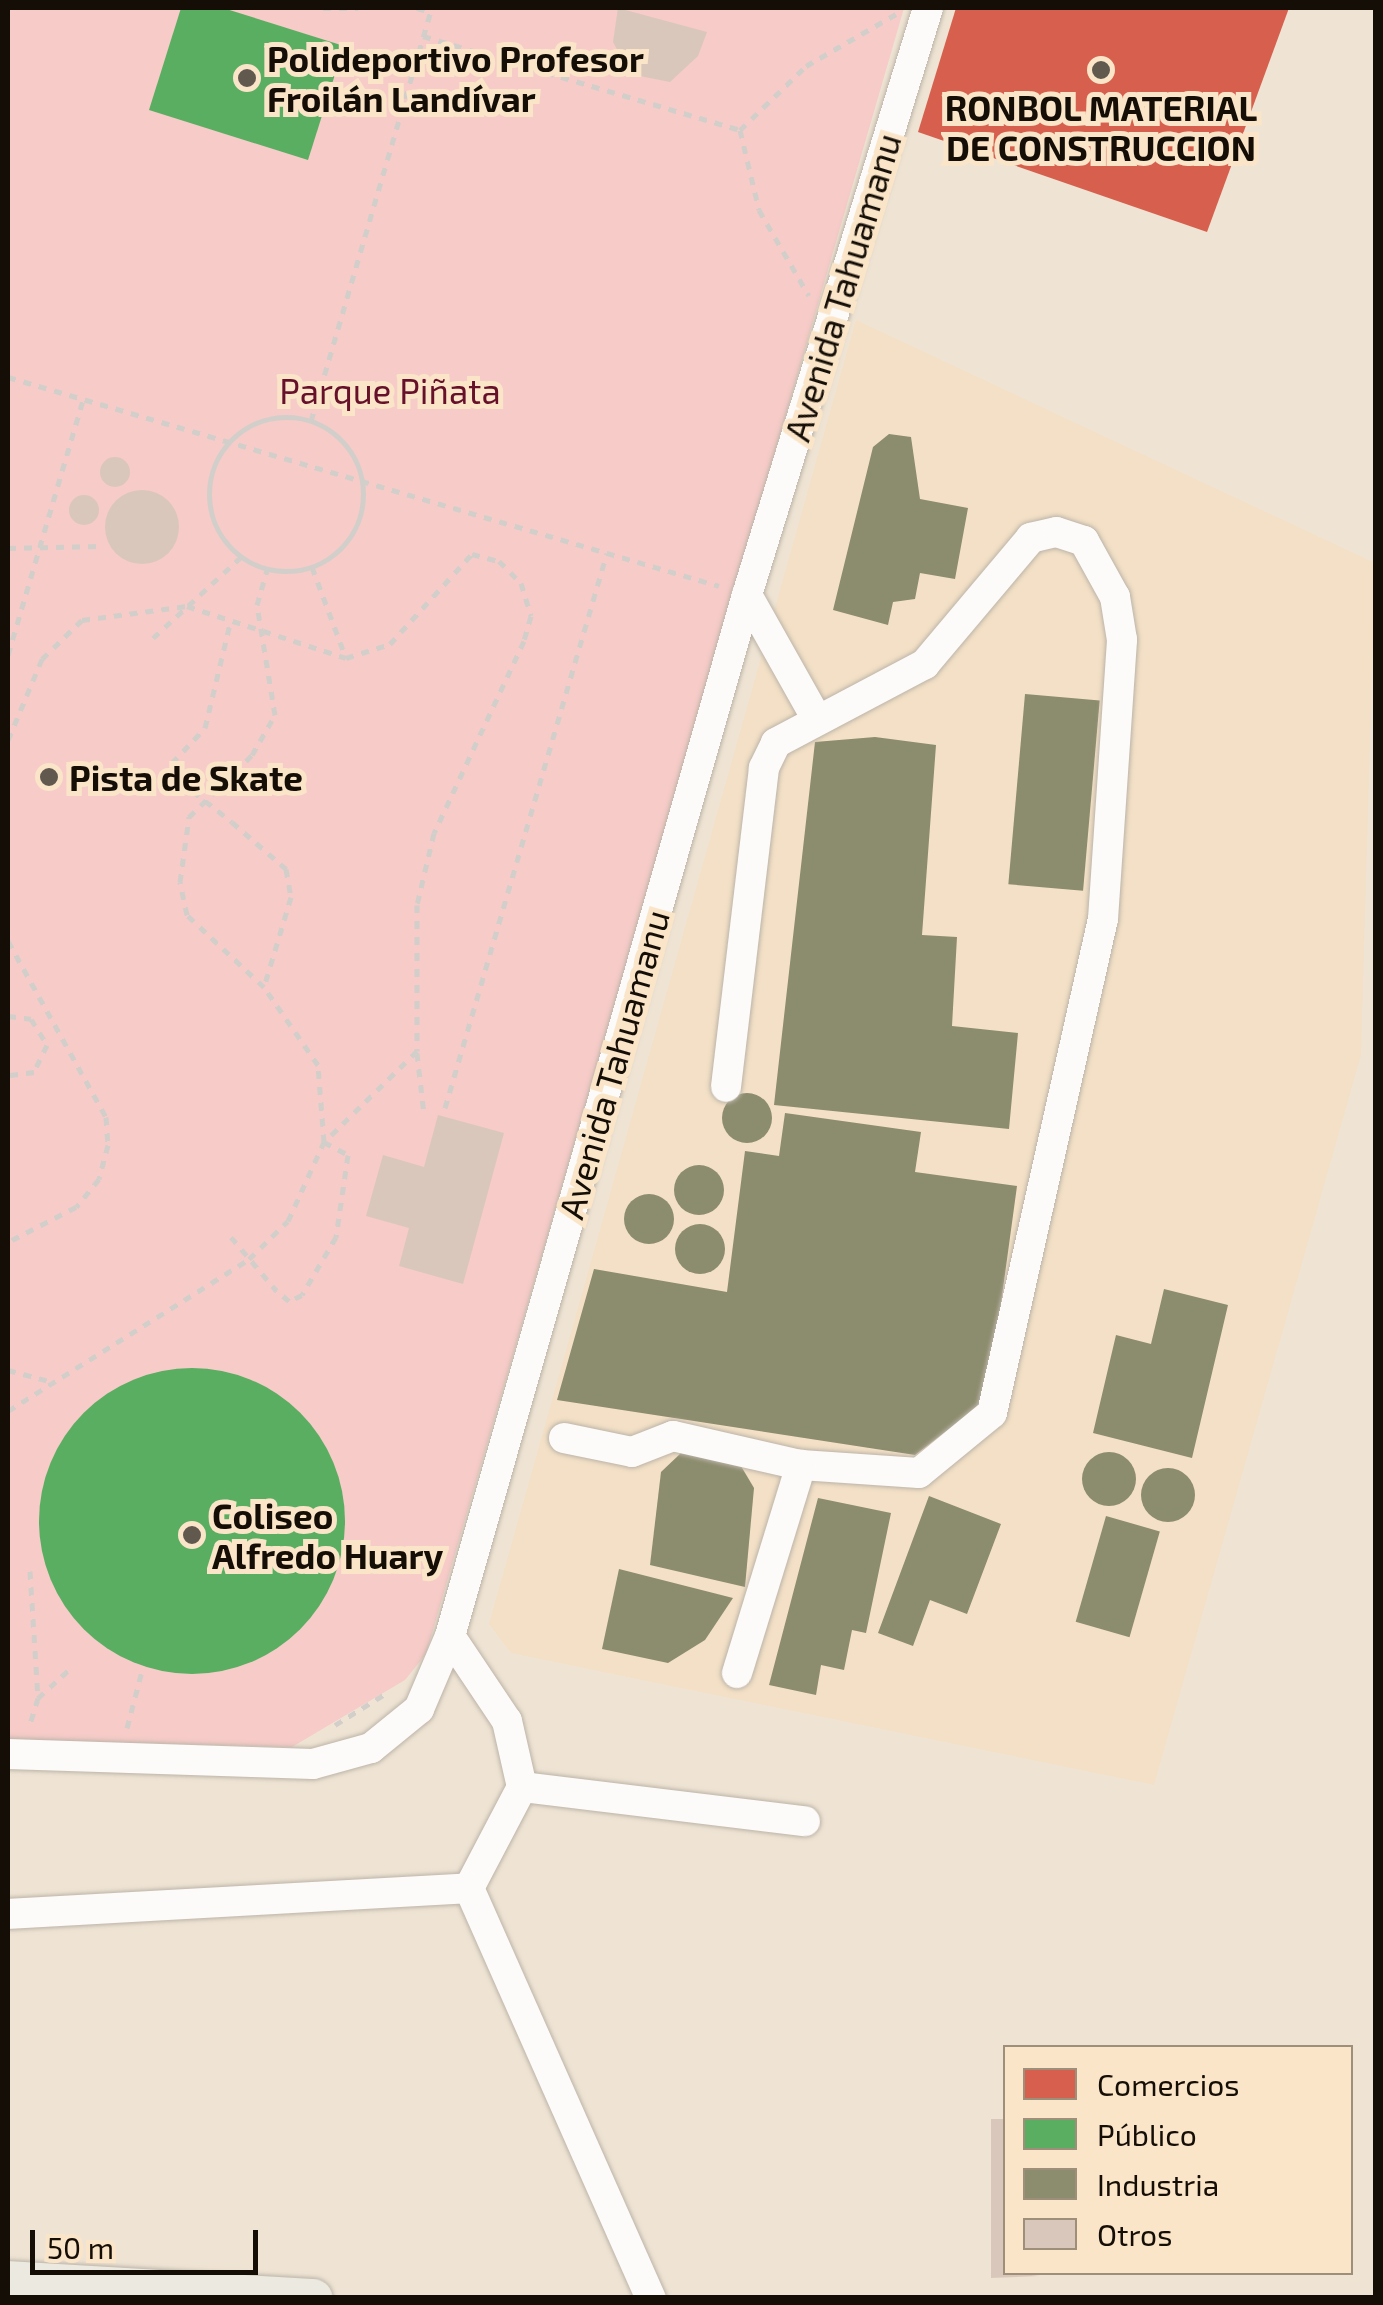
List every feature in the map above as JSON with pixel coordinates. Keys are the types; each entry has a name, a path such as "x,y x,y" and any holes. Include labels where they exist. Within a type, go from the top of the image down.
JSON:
{"main road":[{"path":"8,2280 313,2298"}],"street":[{"name":"Avenida Tahuamanu","path":"17,1745 314,1764 372,1748 419,1709 450,1636 913,9"},
{"path":"564,1438 632,1452 673,1436 802,1465 919,1473 992,1413 1103,919 1122,640 1100,560 1070,536 1031,538 924,664 776,742 764,768 726,1087"},
{"path":"747,595 817,719"},
{"path":"737,1673 802,1465"},
{"path":"450,1636 507,1720 522,1786 469,1888"},
{"path":"522,1786 804,1821"},
{"path":"8,1914 469,1888"},
{"path":"469,1888 651,2298"}],"path":[{"path":"322,8 358,8"},
{"path":"310,421 432,10 417,8"},
{"path":"899,30 913,9"},
{"path":"740,130 806,66 913,9"},
{"path":"423,36 740,130"},
{"path":"740,130 778,254 818,309 823,290"},
{"path":"8,377 747,595"},
{"path":"8,655 83,400"},
{"path":"261,420 310,421 338,436 362,482 348,540 312,567 267,569 241,557 209,502 228,442 261,420"},
{"path":"8,548 99,546"},
{"path":"8,740 42,658 71,628 118,611 187,606 230,624 346,658 390,644 472,554 499,561 521,583 528,629 434,833 417,906 417,1051 424,1114"},
{"path":"445,1108 607,554"},
{"path":"153,638 241,557"},
{"path":"312,567 346,658"},
{"path":"267,569 257,605 277,688 268,734 190,816 178,848 187,915 264,987 318,1065 324,1142"},
{"path":"230,624 205,728 172,763 180,781 286,869 291,897 264,987"},
{"path":"8,940 106,1117 108,1145 76,1207 8,1242"},
{"path":"8,1016 31,1019 45,1034"},
{"path":"45,1034 55,1031"},
{"path":"8,1075 41,1064 45,1034"},
{"path":"8,1411 249,1259 288,1222 324,1142 417,1051"},
{"path":"230,1238 289,1301 302,1295 336,1238 348,1155 324,1142"},
{"path":"8,1370 53,1382"},
{"path":"30,1571 27,1642 38,1698"},
{"path":"124,1740 143,1666"},
{"path":"17,1745 38,1698 71,1668"},
{"path":"324,1731 391,1690"}],"shaded area":[{"path":"856,320 1375,563 1361,1055 1154,1785 511,1653 489,1624"}],"green space":[{"name":"Parque Piñata","path":"8,8 904,8 426,1654 405,1680 292,1747 8,1740"}],"building: Comercios":[{"name":"RONBOL MATERIAL DE CONSTRUCCION","path":"956,8 1289,8 1207,232 918,132"}],"building: Público":[{"name":"Polideportivo Profesor Froilán Landívar","path":"181,8 223,8 344,46 308,160 149,110"},
{"name":"Coliseo Alfredo Huary","path":"192,1368 222,1371 250,1380 277,1394 300,1413 319,1436 333,1463 342,1491 342,1551 333,1579 319,1606 300,1629 277,1648 250,1662 222,1671 192,1674 162,1671 134,1662 107,1648 84,1629 65,1606 51,1579 42,1551 39,1521 42,1491 51,1463 65,1436 84,1413 107,1394 134,1380 162,1371"}],"building: Industria":[{"path":"889,434 911,437 920,499 968,508 955,579 920,573 915,599 893,602 888,625 833,610 873,447"},
{"path":"1025,694 1100,701 1083,891 1008,884"},
{"path":"875,737 936,745 922,935 957,937 952,1026 1018,1033 1009,1129 774,1105 815,742"},
{"path":"747,1093 765,1100 772,1118 765,1136 747,1143 729,1136 722,1118 729,1100"},
{"path":"785,1113 921,1132 915,1172 1017,1186 988,1399 915,1455 557,1400 594,1269 727,1292 745,1151 779,1156"},
{"path":"699,1165 717,1172 724,1190 717,1208 699,1215 681,1208 674,1190 681,1172"},
{"path":"649,1194 667,1201 674,1219 667,1237 649,1244 631,1237 624,1219 631,1201"},
{"path":"700,1224 718,1231 725,1249 718,1267 700,1274 682,1267 675,1249 682,1231"},
{"path":"1164,1289 1228,1305 1192,1458 1093,1433 1116,1335 1151,1344"},
{"path":"1109,1452 1128,1460 1136,1479 1128,1498 1109,1506 1090,1498 1082,1479 1090,1460"},
{"path":"681,1453 738,1461 754,1488 745,1587 650,1565 661,1472"},
{"path":"1168,1468 1187,1476 1195,1495 1187,1514 1168,1522 1149,1514 1141,1495 1149,1476"},
{"path":"929,1496 1001,1524 967,1614 930,1600 913,1646 878,1633"},
{"path":"818,1498 891,1513 866,1633 852,1630 844,1670 821,1665 816,1695 769,1685"},
{"path":"1106,1516 1160,1531 1130,1637 1076,1622"},
{"path":"619,1569 733,1598 705,1640 668,1663 602,1649"}],"building: Otros":[{"path":"618,8 707,32 698,56 670,82 630,74 613,42"},
{"path":"115,457 126,461 130,472 126,483 115,487 104,483 100,472 104,461"},
{"path":"142,490 168,501 179,527 168,553 142,564 116,553 105,527 116,501"},
{"path":"84,495 95,499 99,510 95,521 84,525 73,521 69,510 73,499"},
{"path":"438,1115 504,1133 463,1284 399,1266 409,1228 366,1216 383,1155 424,1167"},
{"path":"991,2119 1003,2119 1003,2275 1040,2276 991,2278"}],"place":[{"name":"RONBOL MATERIAL DE CONSTRUCCION","path":"1101,70"},
{"name":"Polideportivo Profesor Froilán Landívar","path":"247,78"},
{"name":"Pista de Skate","path":"49,777"},
{"name":"Coliseo Alfredo Huary","path":"192,1535"}]}
